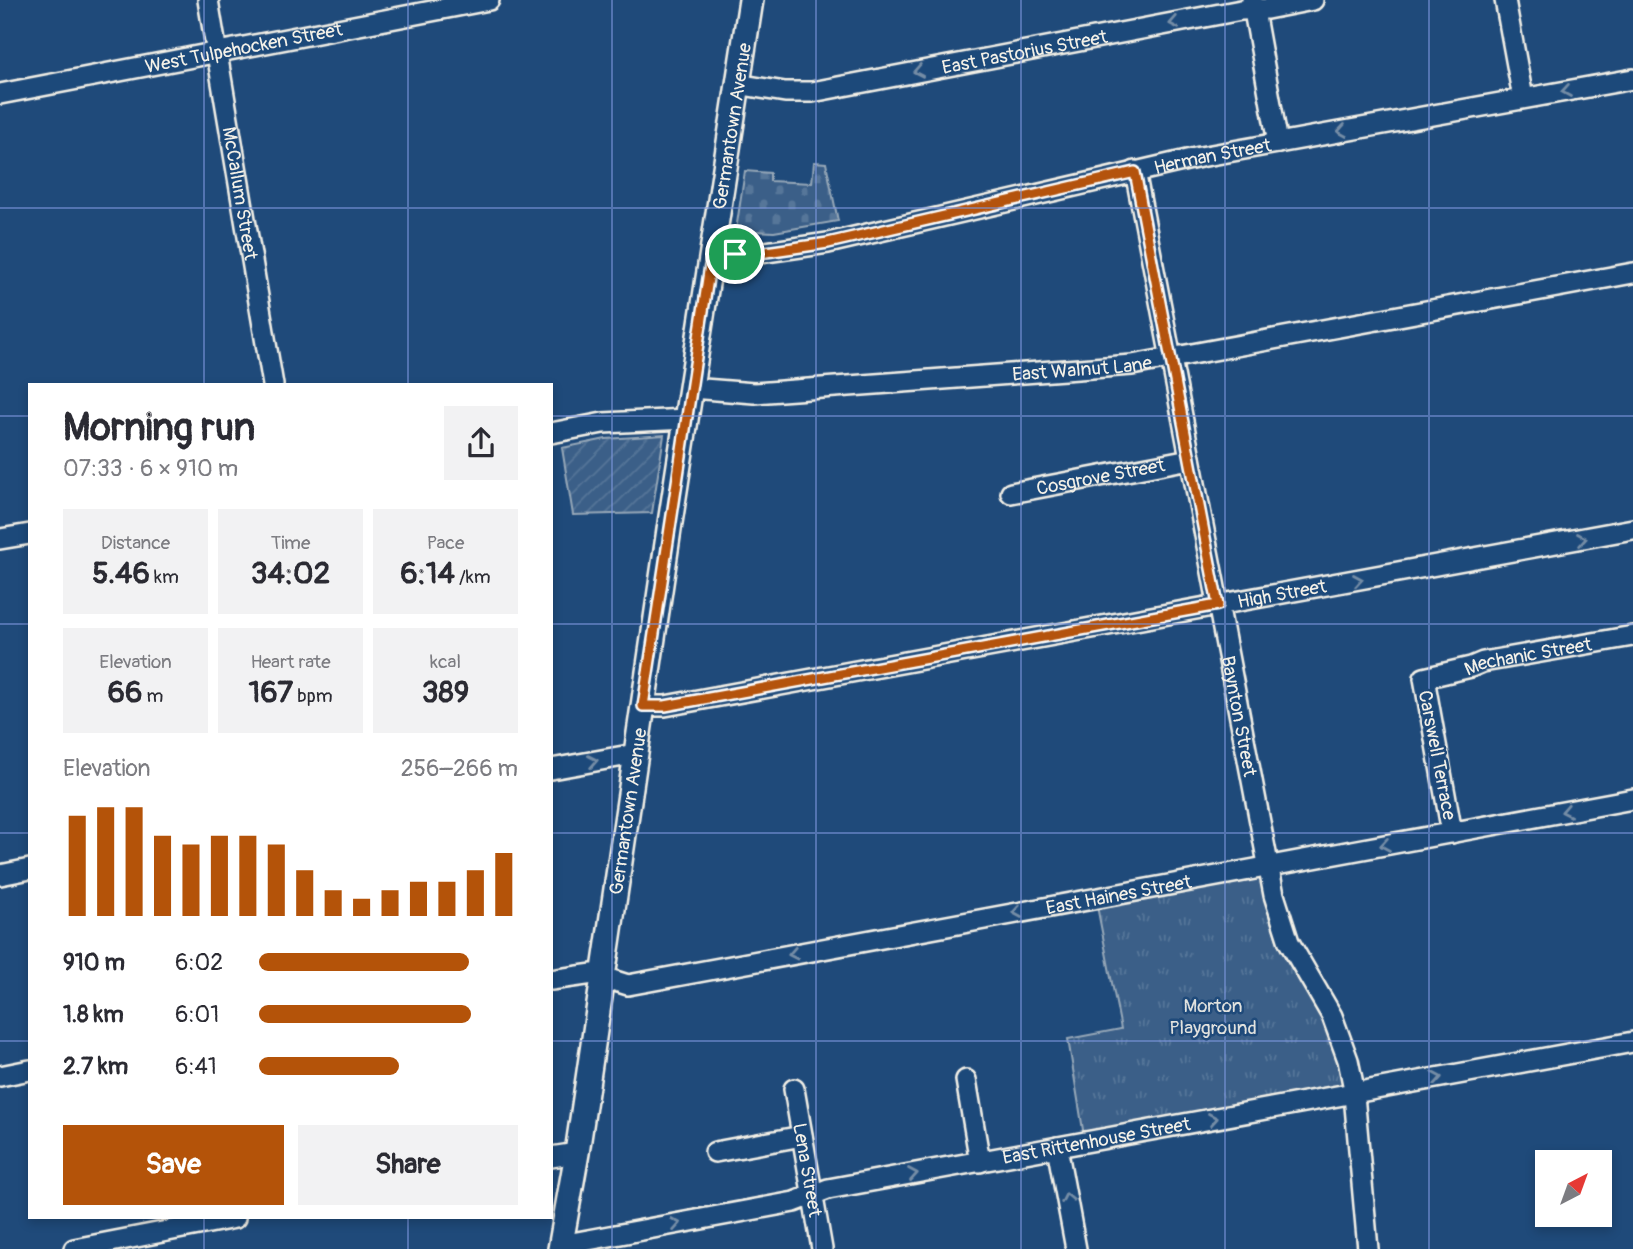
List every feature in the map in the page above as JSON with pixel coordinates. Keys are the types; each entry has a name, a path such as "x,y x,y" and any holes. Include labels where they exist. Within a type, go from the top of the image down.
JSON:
{"main road":[{"name":"Germantown Avenue","path":"561,1247 751,0"}],"street":[{"name":"McCallum Street","path":"208,0 273,383"},
{"name":"West Tulpehocken Street","path":"0,94 489,0"},
{"name":"East Pastorius Street","path":"737,83 785,92 812,92 1253,5 1313,0"},
{"path":"1504,0 1523,98"},
{"path":"1253,5 1278,143"},
{"name":"Herman Street","path":"712,252 759,253 828,243 1135,172 1278,143 1633,79"},
{"name":"Baynton Street","path":"1135,172 1282,927 1332,1016 1348,1060 1354,1093 1368,1249"},
{"name":"East Walnut Lane","path":"691,388 768,393 1118,366 1633,273"},
{"path":"553,433 603,423 687,419"},
{"name":"Cosgrove Street","path":"1011,493 1190,459"},
{"name":"High Street","path":"643,706 665,706 1633,529"},
{"path":"0,539 28,534"},
{"name":"Mechanic Street","path":"1424,678 1483,662 1633,636"},
{"name":"Carswell Terrace","path":"1424,678 1452,832"},
{"path":"553,769 635,754"},
{"name":"East Haines Street","path":"553,980 583,974 628,985 1633,799"},
{"path":"0,875 28,869"},
{"name":"East Rittenhouse Street","path":"561,1247 794,1202 828,1189 1633,1042"},
{"path":"0,1076 28,1070"},
{"path":"966,1080 980,1161"},
{"name":"Lena Street","path":"794,1089 822,1249"},
{"path":"715,1152 803,1136"},
{"path":"1057,1147 1076,1249"},
{"path":"553,1157 577,1153"},
{"path":"74,1249 226,1219"}],"green space":[{"path":"814,162 826,163 838,221 774,232 736,230 745,171 770,173 770,181 812,183"},
{"path":"664,435 652,513 573,515 562,448 606,439"},
{"name":"Morton Playground","path":"1259,878 1265,891 1277,940 1335,1046 1342,1086 1084,1136 1068,1039 1121,1029 1097,906"}],"route":[{"path":"1135,172 1218,605 665,706 643,706 712,252 735,254 771,252 848,239 1135,172"}]}
